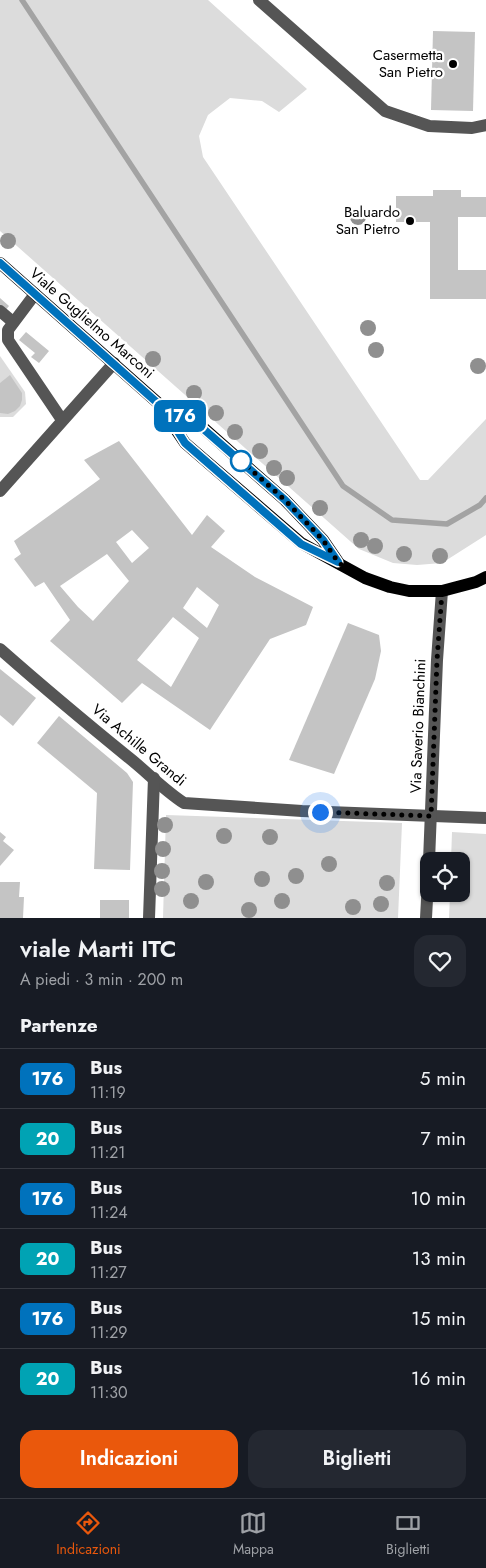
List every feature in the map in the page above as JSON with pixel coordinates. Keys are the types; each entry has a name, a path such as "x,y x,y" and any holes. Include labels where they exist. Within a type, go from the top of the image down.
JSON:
{"main road":[{"name":"Viale Guglielmo Marconi","path":"0,263 162,407 185,443 301,544 365,578 390,587 442,592 486,577"},
{"name":"Viale Guglielmo Marconi","path":"162,407 200,426 285,500 323,540 338,562"}],"street":[{"path":"259,0 385,111 428,126 472,128 486,125"},
{"path":"35,294 8,330 8,340 62,420"},
{"path":"0,311 13,322"},
{"path":"0,491 114,363"},
{"name":"Via Saverio Bianchini","path":"429,852 437,660 442,592"},
{"name":"Via Achille Grandi","path":"0,649 46,690 154,778 174,797 184,803 302,811 486,818"},
{"path":"149,918 154,778"},
{"name":"Via Saverio Bianchini","path":"426,918 427,902"}],"shaded area":[{"path":"0,0 208,0 307,89 279,112 262,101 230,98 208,115 199,136 203,157 420,480 428,480 486,419 486,535 442,563 417,565 393,563 359,549 0,231"},
{"path":"0,356 25,392 26,404 13,417 0,417"},
{"path":"166,815 402,823 398,918 163,918"},
{"path":"452,832 486,834 486,918 449,918 450,902 470,902 470,852 451,852"}],"building":[{"name":"Casermetta San Pietro","path":"433,31 475,32 473,111 431,110"},
{"path":"433,190 461,190 461,197 486,197 486,217 458,217 458,270 486,270 486,299 430,299 430,222 396,222 396,196 433,196"},
{"path":"0,298 9,306 0,317"},
{"path":"26,332 49,351 39,363 31,357 35,353 19,340"},
{"path":"10,375 22,393 22,400 20,406 15,411 8,414 0,413 0,383"},
{"path":"119,441 192,535 207,515 225,531 211,547 255,577 313,607 306,625 270,639 210,730 142,683 122,703 50,641 70,620 44,582 35,587 14,559 21,554 14,541 100,479 84,460","holes":["132,530 149,548 132,563 116,542","107,554 129,581 93,621 60,586","197,587 219,605 207,628 183,608","173,617 199,638 171,687 137,660"]},
{"path":"348,623 379,635 381,651 375,679 334,774 289,760"},
{"path":"0,669 36,698 13,726 0,715"},
{"path":"59,716 127,773 133,782 130,870 94,869 97,793 37,743"},
{"path":"0,832 6,837 3,841 14,850 0,866"},
{"path":"0,882 20,882 19,897 24,897 23,918 0,918"},
{"path":"100,900 129,900 129,918 100,918"}],"waterway":[{"path":"22,0 343,486 392,520 447,524 480,505 486,498"}],"bus line":[{"name":"176","path":"0,263 162,407 200,426 285,500 323,540 338,562 301,544 185,443 170,419"}],"place":[{"name":"Casermetta San Pietro","path":"453,64"},
{"name":"Baluardo San Pietro","path":"410,221"}],"route":[{"path":"241,461 238,458 306,521 323,540 338,562 347,569 390,587 425,592 442,592 437,660 431,816 320,812"}]}
